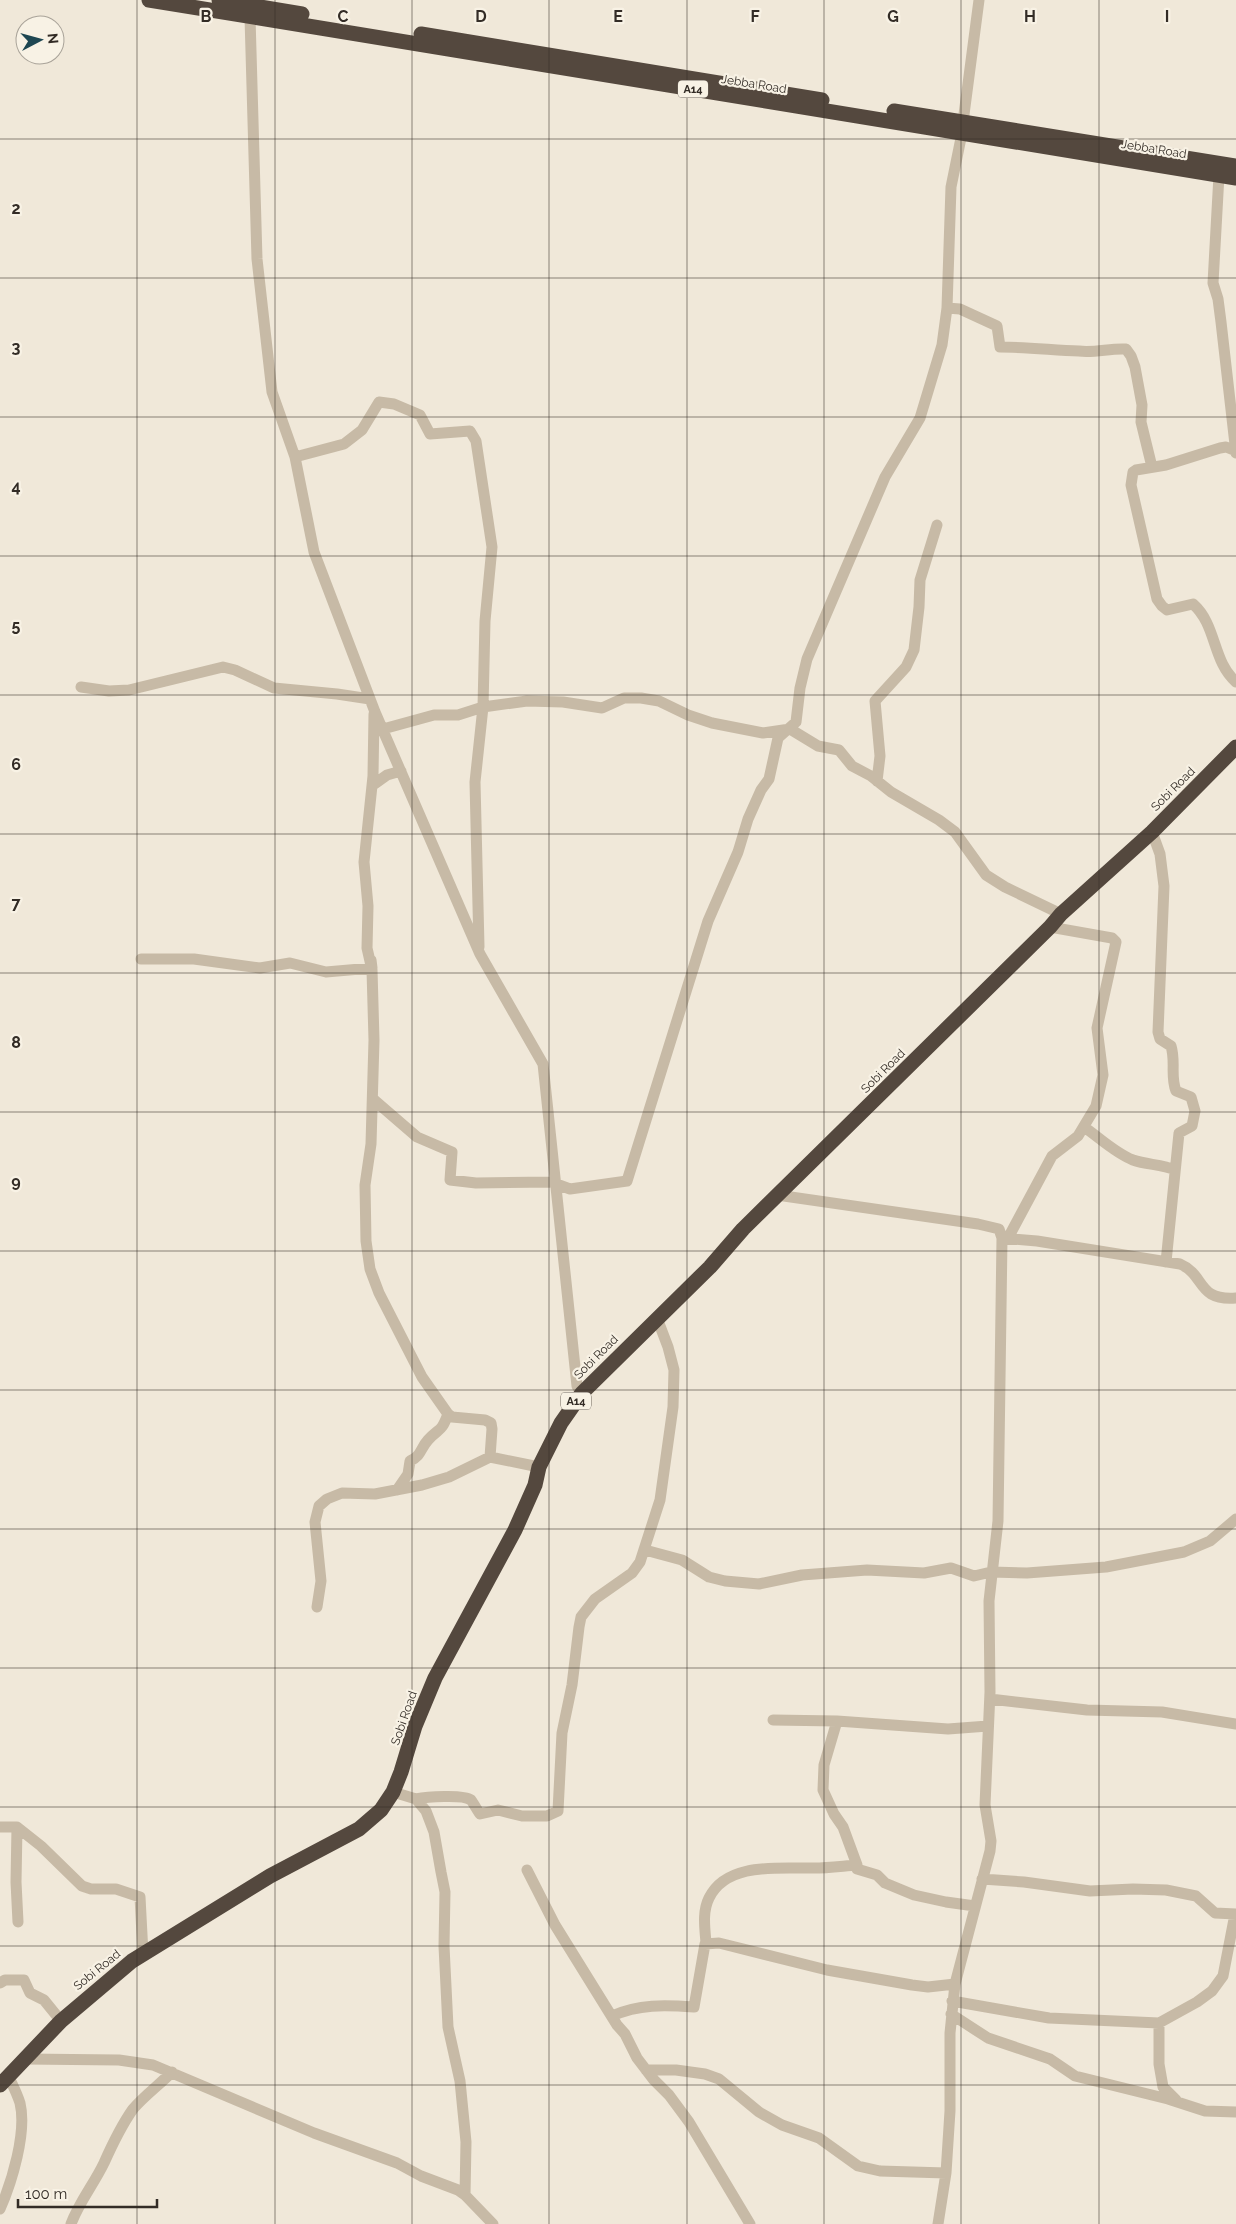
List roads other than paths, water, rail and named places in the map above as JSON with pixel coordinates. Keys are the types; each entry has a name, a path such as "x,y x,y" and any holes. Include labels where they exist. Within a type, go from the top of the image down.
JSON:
{"highway":[{"name":"Jebba Road","path":"149,0 962,128 1236,178"},
{"name":"A14","path":"219,0 962,128 1236,166"},
{"name":"Sobi Road","path":"4,2080 84,1999 132,1961 270,1876 359,1829 381,1810 393,1792 434,1678 515,1530 535,1485 539,1467 550,1442 582,1393 710,1267 743,1229 777,1195 1050,927 1061,914 1152,832 1236,747"}],"street":[{"path":"373,1099 417,1137 452,1152 450,1180 551,1182 570,1189 627,1181 708,921 738,852 748,819 761,790 768,780 778,738 796,722 800,688 807,659 885,477 920,418 942,345 947,308 951,187 962,128 979,0"},
{"path":"250,17 257,259 272,392 295,457 314,552 374,712 480,954 543,1064 577,1386 582,1393"},
{"path":"1219,175 1213,283 1221,322 1236,452"},
{"path":"947,308 960,309 997,326 1000,347 1036,348 1054,351 1126,349 1135,367 1142,405 1141,422 1152,467"},
{"path":"295,457 344,444 362,430 379,402 394,404 420,415 430,434 470,431 476,442 492,547 485,621 483,707 475,782 480,954"},
{"path":"1236,452 1226,447 1220,448 1166,465 1133,472 1131,485 1157,599 1167,610 1193,604 1202,612 1220,662 1227,674 1236,682"},
{"path":"877,780 880,756 875,700 906,667 914,650 920,580 937,525"},
{"path":"81,687 109,691 129,690 223,667 236,670 274,688 370,699"},
{"path":"383,729 434,715 458,716 483,707 527,701 546,701 602,708 624,698 641,698 659,702 712,723 764,733 790,728 818,746 839,750 852,766 877,780 891,792 939,820 955,832 986,875 1005,887 1061,914"},
{"path":"374,712 373,785 364,862 368,906 367,948 372,968 374,1040 373,1099 365,1185 366,1241 370,1269 379,1293 405,1346 422,1376 448,1414 452,1417 485,1420 491,1423 490,1457"},
{"path":"373,785 378,780 401,771"},
{"path":"1152,832 1160,854 1164,886 1158,1032 1160,1039 1171,1046 1175,1057 1173,1083 1176,1090 1191,1097 1195,1111 1192,1126 1179,1133 1166,1262"},
{"path":"938,2224 946,2173 950,2111 952,2001 991,1841 985,1805 990,1699 989,1601 998,1521 1005,1238 1052,1156 1078,1136 1096,1106 1102,1081 1097,1028 1116,942 1112,938 1050,927"},
{"path":"141,959 194,959 260,968 290,963 326,972 372,968"},
{"path":"1084,1127 1114,1150 1132,1160 1175,1170"},
{"path":"777,1195 978,1224 999,1229 1005,1238"},
{"path":"1005,1238 1037,1241 1187,1267 1204,1291 1218,1297 1236,1298"},
{"path":"393,1792 416,1799 442,1796 466,1798 470,1800 480,1814 498,1810 522,1816 547,1816 558,1811 562,1733 572,1685 578,1626 588,1607 596,1599 632,1572 645,1550 647,1535 660,1500 673,1407 674,1370 657,1318"},
{"path":"397,1490 408,1474 410,1461 419,1456 427,1441 442,1429 448,1414"},
{"path":"317,1607 321,1581 315,1522 319,1506 327,1499 342,1492 375,1494 422,1485 449,1477 490,1457 539,1467"},
{"path":"645,1550 682,1560 709,1577 725,1581 759,1584 802,1575 867,1570 924,1574 951,1568 974,1576 991,1572 1027,1573 1082,1569 1162,1557 1198,1547 1210,1541 1236,1519"},
{"path":"990,1699 1087,1710 1162,1712 1236,1724"},
{"path":"773,1720 837,1721 948,1729 988,1726"},
{"path":"837,1721 824,1765 823,1790 834,1814 843,1827 857,1865 856,1869 877,1875 885,1883 914,1895 975,1906"},
{"path":"416,1799 426,1810 430,1820 445,1892 446,2006 452,2048 463,2100 467,2171 465,2195"},
{"path":"0,1827 17,1827 41,1846 82,1886 91,1889 116,1889 140,1897 143,1954"},
{"path":"17,1827 16,1882 18,1922"},
{"path":"612,2016 628,2009 654,2005 694,2007 706,1943 705,1908 710,1896 724,1881 737,1874 771,1867 813,1868 857,1865"},
{"path":"528,1870 555,1925 625,2034 637,2058 670,2096 689,2122 750,2224"},
{"path":"952,2001 1049,2018 1159,2023 1197,2002 1212,1991 1223,1976 1236,1914 1215,1913 1196,1896 1166,1890 1090,1891 1024,1882 982,1879"},
{"path":"706,1943 719,1943 827,1970 912,1985 928,1987 955,1984"},
{"path":"0,1983 5,1980 24,1980 30,1993 44,2000 62,2021"},
{"path":"951,2014 988,2038 1050,2060 1075,2076 1214,2112 1236,2112"},
{"path":"1159,2023 1160,2064 1163,2087 1178,2102"},
{"path":"25,2059 119,2060 153,2065 314,2133 397,2163 421,2176 465,2195 493,2224"},
{"path":"646,2070 705,2074 719,2079 759,2112 782,2125 820,2138 858,2166 880,2171 946,2173"},
{"path":"71,2224 86,2192 104,2163 108,2151 124,2123 134,2109 172,2072"},
{"path":"0,2209 15,2164 22,2119 20,2104 4,2080"}]}
